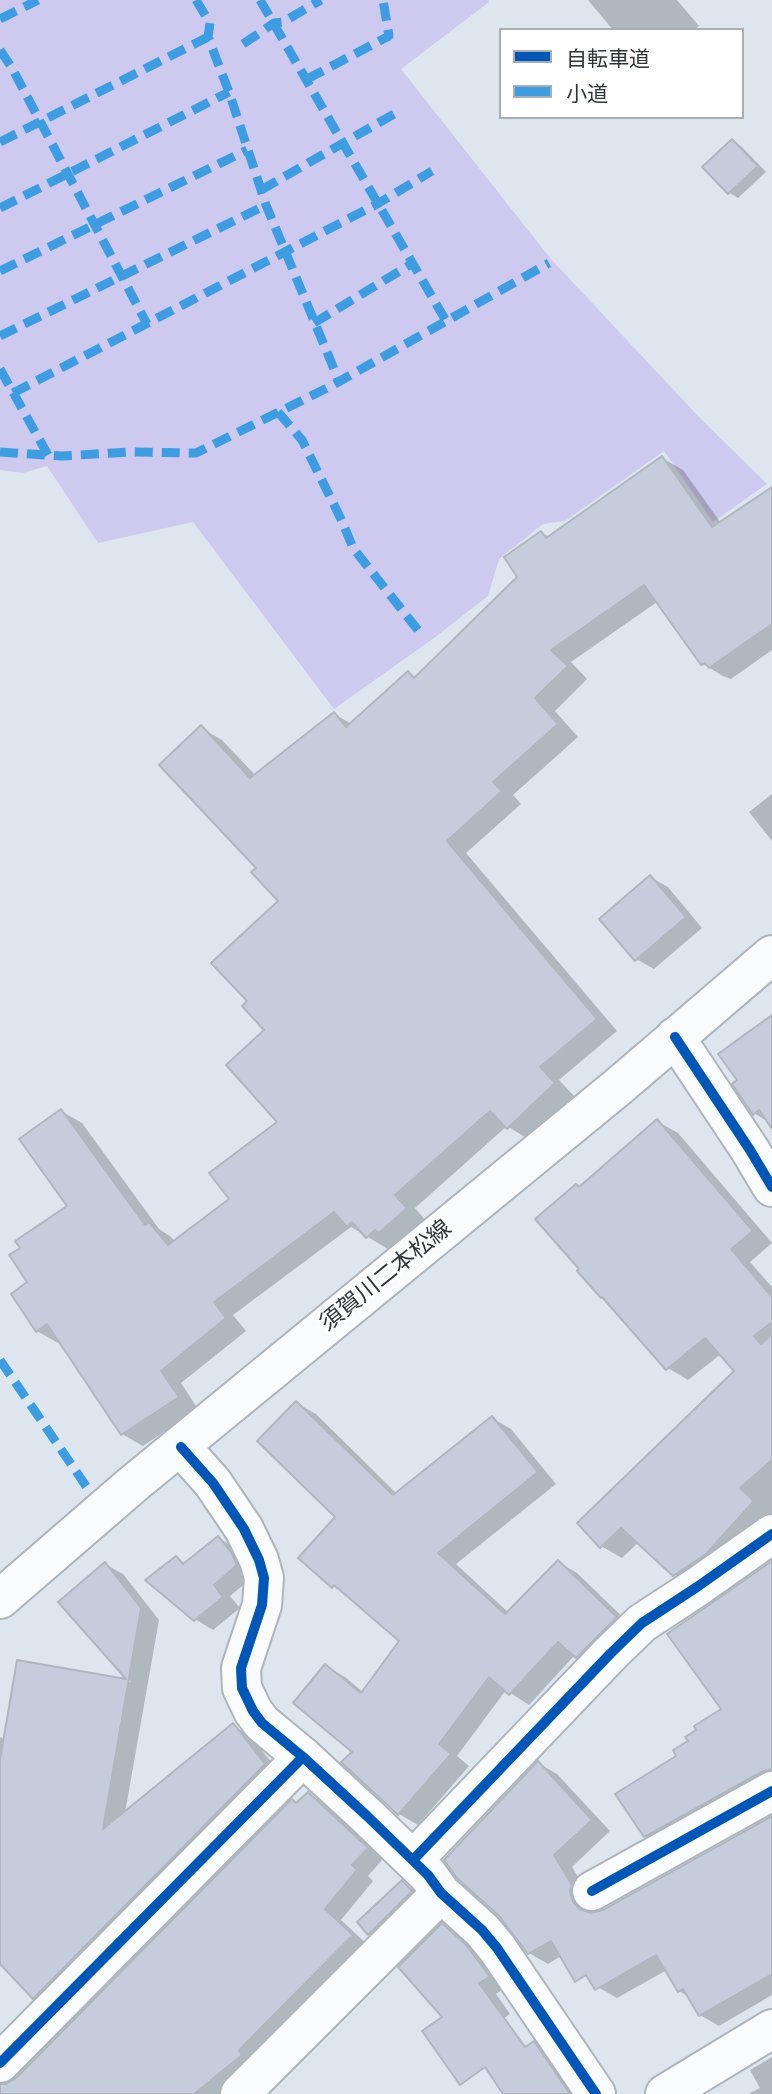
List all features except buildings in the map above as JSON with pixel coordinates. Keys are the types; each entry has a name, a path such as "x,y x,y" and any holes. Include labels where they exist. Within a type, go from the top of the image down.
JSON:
{"street":[{"name":"須賀川二本松線","path":"0,1598 132,1485 619,1086 772,955"},
{"path":"675,1037 772,1188"},
{"path":"181,1447 213,1483 244,1529 264,1577 262,1605 241,1668 242,1688 246,1699 262,1724 303,1757 413,1860 441,1893 482,1930 596,2094"},
{"path":"413,1860 642,1623 772,1534"},
{"path":"0,2063 303,1757"},
{"path":"592,1892 772,1791"},
{"path":"240,2094 441,1893"},
{"path":"665,2094 772,2029"}],"shaded area":[{"path":"0,0 488,0 489,2 401,69 550,258 698,416 767,484 713,522 664,451 565,521 543,524 499,559 488,596 334,709 193,522 98,543 47,466 23,473 0,470"}],"marked path":[{"path":"0,19 38,0"},
{"path":"196,0 210,23 208,37 266,205 339,381"},
{"path":"260,0 446,321"},
{"path":"243,44 274,23 283,22 321,0"},
{"path":"307,79 389,36 383,0"},
{"path":"0,142 208,37"},
{"path":"0,50 147,324"},
{"path":"0,208 229,92"},
{"path":"261,190 401,110"},
{"path":"0,271 247,150"},
{"path":"13,393 379,203 432,171"},
{"path":"0,336 266,205"},
{"path":"314,323 413,263"},
{"path":"0,452 62,456 129,452 196,453 333,385 549,263"},
{"path":"0,369 48,455"},
{"path":"278,412 302,440 353,548 421,634"},
{"path":"0,1360 88,1489"}],"cycle path":[{"path":"675,1037 772,1187"},
{"path":"181,1447 213,1483 244,1529 259,1560 264,1578 262,1605 241,1668 242,1688 253,1711 262,1723 367,1816 428,1875 441,1893 482,1930 596,2094"},
{"path":"413,1860 642,1623 772,1534"},
{"path":"0,2063 303,1757"},
{"path":"592,1891 772,1791"}]}
